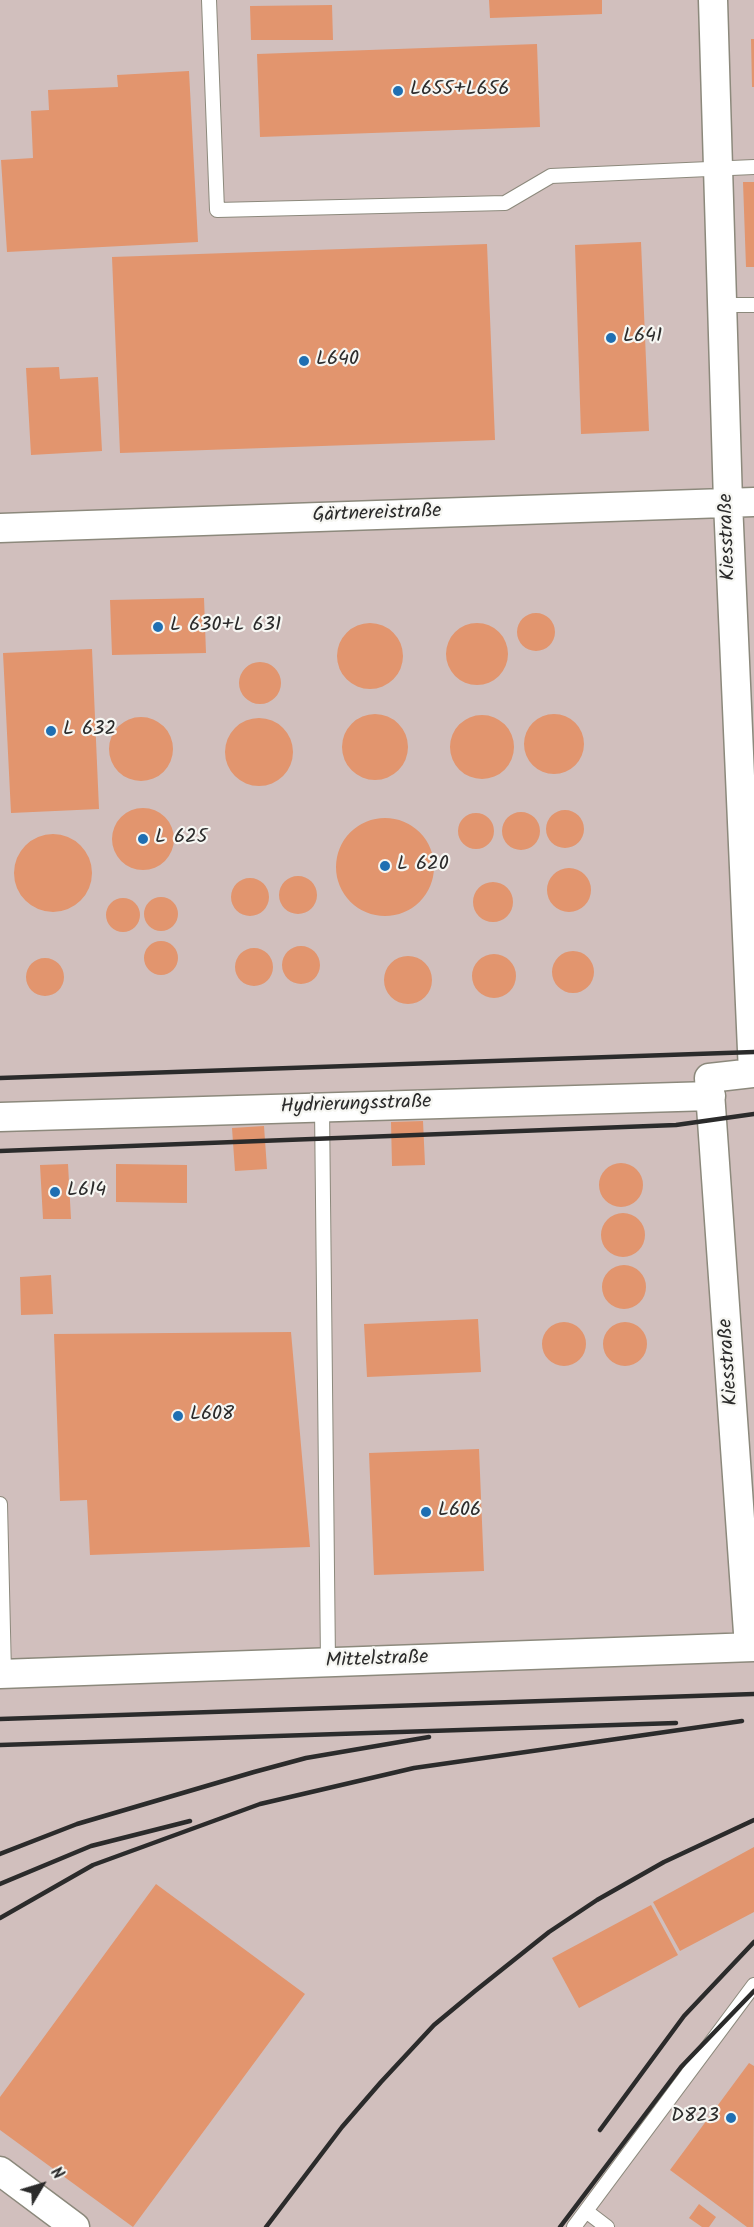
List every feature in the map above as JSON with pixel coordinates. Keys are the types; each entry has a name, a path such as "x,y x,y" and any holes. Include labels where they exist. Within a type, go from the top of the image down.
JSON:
{"street":[{"name":"Kiesstraße","path":"713,0 722,305 741,502 754,1073"},
{"name":"Gärtnereistraße","path":"0,528 741,502"},
{"name":"Hydrierungsstraße","path":"0,1117 322,1107 710,1087 754,1073"},
{"name":"Kiesstraße","path":"710,1087 751,1647"},
{"name":"Mittelstraße","path":"2,1674 751,1647"},
{"path":"0,2171 75,2227"}],"lane":[{"path":"209,0 217,210 505,203 551,176 754,167"},
{"path":"722,305 754,305"},
{"path":"322,1107 328,1663"},
{"path":"0,1504 2,1674"},
{"path":"574,2227 754,1985"},
{"path":"586,2211 607,2227"}],"shaded area":[{"path":"0,0 754,0 754,2227 0,2227"}],"building":[{"path":"489,0 602,0 602,14 490,18"},
{"path":"332,5 333,40 251,40 250,6"},
{"path":"751,39 754,39 754,87 752,87"},
{"name":"L655+L656","path":"537,44 540,127 260,137 257,54"},
{"path":"189,71 198,242 7,252 1,160 33,158 31,111 49,110 48,90 118,87 117,75"},
{"path":"743,182 754,182 754,267 746,267"},
{"name":"L641","path":"641,242 649,431 581,434 575,245"},
{"name":"L640","path":"487,244 495,440 120,453 112,257"},
{"path":"59,367 60,379 98,377 102,451 31,455 26,368"},
{"name":"L 630+L 631","path":"204,598 206,653 112,655 110,600"},
{"path":"536,613 549,619 555,632 549,645 536,651 523,645 517,632 523,619"},
{"path":"370,623 383,626 393,633 400,643 403,656 400,669 393,679 383,686 370,689 357,686 347,679 340,669 337,656 340,643 347,633 357,626"},
{"path":"471,623 483,623 499,632 506,642 508,654 506,666 499,676 483,685 471,685 460,680 451,671 446,660 446,648 451,637 460,628"},
{"name":"L 632","path":"92,649 99,809 11,813 3,653"},
{"path":"260,662 275,668 281,683 275,698 260,704 245,698 239,683 245,668"},
{"path":"375,714 387,717 398,724 405,735 408,747 405,759 398,770 387,777 375,780 363,777 352,770 345,759 342,747 345,735 352,724 363,717"},
{"path":"554,714 571,719 579,727 584,744 579,761 571,769 554,774 537,769 529,761 524,744 529,727 537,719"},
{"path":"482,715 500,721 508,729 514,747 508,765 500,773 482,779 464,773 456,765 450,747 456,729 464,721"},
{"path":"141,717 153,719 164,726 171,737 173,749 171,761 164,772 153,779 141,781 129,779 118,772 111,761 109,749 111,737 118,726 129,719"},
{"path":"252,718 266,718 278,723 288,733 293,752 288,771 278,781 266,786 252,786 240,781 230,771 225,759 225,745 230,733 240,723"},
{"name":"L 625","path":"137,808 149,808 165,817 172,827 174,839 172,851 165,861 149,870 137,870 126,865 117,856 112,845 112,833 117,822 126,813"},
{"path":"565,810 578,816 584,829 578,842 565,848 552,842 546,829 552,816"},
{"path":"521,812 534,818 540,831 534,844 521,850 508,844 502,831 508,818"},
{"path":"476,813 489,818 494,831 489,844 476,849 463,844 458,831 463,818"},
{"name":"L 620","path":"385,818 395,819 412,826 426,840 433,857 433,877 426,894 412,908 395,915 385,916 375,915 358,908 344,894 337,877 336,867 337,857 344,840 358,826 375,819"},
{"path":"53,834 68,837 81,845 89,858 92,873 89,888 81,901 68,909 53,912 38,909 25,901 17,888 14,873 17,858 25,845 38,837"},
{"path":"569,868 584,875 591,890 584,905 569,912 554,905 547,890 554,875"},
{"path":"298,876 311,882 317,895 311,908 298,914 285,908 279,895 285,882"},
{"path":"250,878 263,884 269,897 263,910 250,916 237,910 231,897 237,884"},
{"path":"493,882 507,888 513,902 507,916 493,922 479,916 473,902 479,888"},
{"path":"161,897 173,902 178,914 173,926 161,931 149,926 144,914 149,902"},
{"path":"123,898 135,903 140,915 135,927 123,932 111,927 106,915 111,903"},
{"path":"161,941 173,946 178,958 173,970 161,975 149,970 144,958 149,946"},
{"path":"301,946 314,952 320,965 314,978 301,984 288,978 282,965 288,952"},
{"path":"254,948 267,954 273,967 267,980 254,986 241,980 235,967 241,954"},
{"path":"573,951 581,952 588,957 593,964 593,980 588,987 581,992 573,993 565,992 558,987 553,980 552,972 553,964 558,957 565,952"},
{"path":"494,954 509,961 516,976 509,991 494,998 479,991 472,976 479,961"},
{"path":"403,956 413,956 425,963 432,975 432,985 425,997 413,1004 403,1004 388,993 384,985 384,975 395,960"},
{"path":"45,958 58,964 64,977 58,990 45,996 32,990 26,977 32,964"},
{"path":"423,1121 425,1165 392,1166 391,1122"},
{"path":"264,1126 267,1169 235,1171 232,1128"},
{"path":"621,1163 636,1170 643,1185 636,1200 621,1207 606,1200 599,1185 606,1170"},
{"name":"L614","path":"68,1164 71,1219 43,1219 40,1165"},
{"path":"116,1164 187,1165 187,1203 116,1202"},
{"path":"623,1213 638,1220 645,1235 638,1250 623,1257 608,1250 601,1235 608,1220"},
{"path":"624,1265 639,1272 646,1287 639,1302 624,1309 609,1302 602,1287 609,1272"},
{"path":"51,1275 53,1314 21,1315 20,1277"},
{"path":"478,1319 481,1372 367,1377 364,1324"},
{"path":"564,1322 579,1329 586,1344 579,1359 564,1366 549,1359 542,1344 549,1329"},
{"path":"625,1322 640,1329 647,1344 640,1359 625,1366 610,1359 603,1344 610,1329"},
{"name":"L608","path":"291,1332 310,1547 90,1555 87,1500 60,1501 54,1334"},
{"name":"L606","path":"479,1449 484,1571 374,1575 369,1453"},
{"path":"754,1847 754,1912 680,1951 653,1902"},
{"path":"156,1884 305,1994 133,2227 0,2130 0,2097"},
{"path":"651,1905 678,1955 579,2008 552,1958"},
{"name":"D823","path":"749,2063 754,2066 753,2227 747,2227 670,2170"},
{"path":"699,2204 716,2217 709,2227 702,2227 689,2218"}],"railway":[{"path":"0,1078 754,1052"},
{"path":"0,1151 676,1125 754,1114"},
{"path":"0,1719 754,1694"},
{"path":"0,1918 93,1865 260,1804 414,1768 742,1721"},
{"path":"0,1745 676,1723"},
{"path":"0,1854 77,1824 254,1772 306,1758 429,1737"},
{"path":"266,2227 342,2127 434,2025 549,1932 597,1900 664,1862 754,1820"},
{"path":"0,1884 91,1846 190,1821"},
{"path":"600,2130 684,2016 754,1942"},
{"path":"560,2227 681,2067 754,1991"}],"place":[{"name":"L655+L656","path":"398,91"},
{"name":"L641","path":"611,338"},
{"name":"L640","path":"304,361"},
{"name":"L 630+L 631","path":"158,627"},
{"name":"L 632","path":"51,731"},
{"name":"L 625","path":"143,839"},
{"name":"L 620","path":"385,866"},
{"name":"L614","path":"55,1192"},
{"name":"L608","path":"178,1416"},
{"name":"L606","path":"426,1512"},
{"name":"D823","path":"731,2118"}]}
